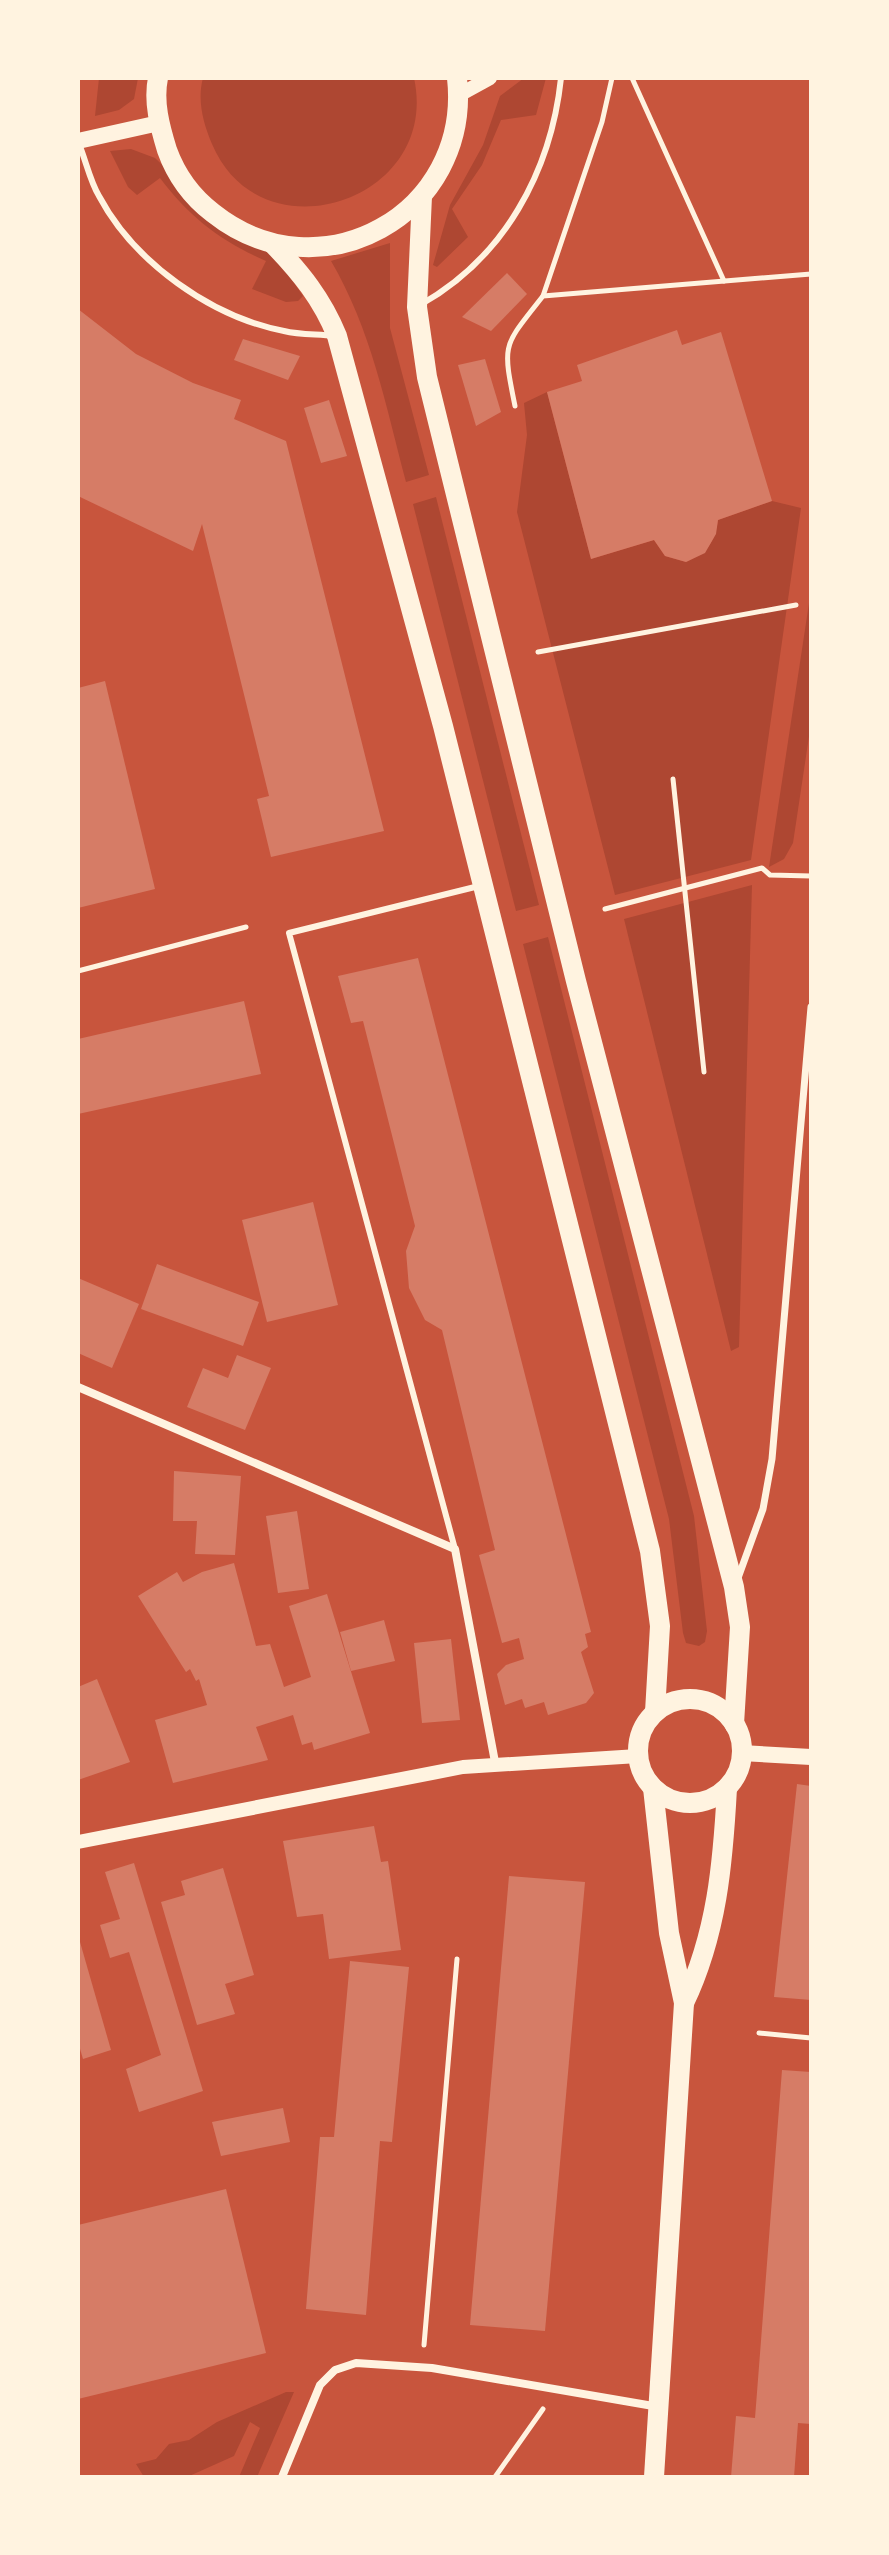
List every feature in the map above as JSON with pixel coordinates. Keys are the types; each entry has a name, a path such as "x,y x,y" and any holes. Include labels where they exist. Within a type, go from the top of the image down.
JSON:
{"main road":[{"path":"158,78 159,123 172,165 198,201 232,228 273,244 314,248 354,242 391,224 422,196 445,163 457,124 458,86"},
{"path":"78,141 159,123"},
{"path":"422,196 417,307 427,377 584,1011 734,1587 740,1627 734,1724 741,1753 735,1777 727,1788 700,1802 683,1803 653,1788 643,1774 638,1756 644,1725 655,1712 669,1703 700,1700 725,1713 734,1724"},
{"path":"273,244 304,276 326,310 337,336 483,886 650,1551 660,1626 655,1712"},
{"path":"741,1753 811,1757"},
{"path":"653,1788 669,1933 684,2003 654,2477"},
{"path":"684,2003 698,1973 711,1928 721,1867 727,1788"}],"street":[{"path":"458,86 490,78"},
{"path":"734,1587 763,1509 772,1459 811,1009"},
{"path":"78,1387 455,1549 495,1762"},
{"path":"78,1842 328,1791 495,1762 638,1756"},
{"path":"282,2477 316,2392 328,2376 356,2363 423,2367 660,2407"}],"lane":[{"path":"417,307 454,286 487,254 520,210 554,124 561,78"},
{"path":"78,141 99,197 137,247 173,280 248,321 284,331 337,336"},
{"path":"455,1549 289,933 483,886"}],"path":[{"path":"515,406 506,350 513,334 543,296 602,122 612,78"},
{"path":"632,78 724,281"},
{"path":"543,296 811,274"},
{"path":"538,652 796,605"},
{"path":"673,779 704,1072"},
{"path":"605,909 684,891 762,868 770,875 811,876"},
{"path":"78,971 246,927"},
{"path":"423,2367 457,1959"},
{"path":"759,2033 811,2038"},
{"path":"495,2477 558,2389"}],"shaded area":[{"path":"99,78 138,78 134,99 119,110 95,116"},
{"path":"203,78 414,78 415,121 401,157 375,184 342,201 305,207 268,200 236,180 212,144 202,111"},
{"path":"524,78 546,78 536,115 501,120 482,165 452,209 468,237 437,267 433,265 450,205 483,145 500,96"},
{"path":"131,149 155,158 241,239 266,250 283,267 303,296 298,301 286,302 252,289 266,261 207,227 160,178 137,195 128,187 110,151"},
{"path":"390,243 390,328 429,475 406,482 367,341 331,261"},
{"path":"547,392 591,559 654,540 665,556 686,562 709,546 718,520 772,501 801,508 751,860 615,895 517,512 527,435 524,403"},
{"path":"436,497 539,905 516,911 413,504"},
{"path":"811,590 811,723 793,843 784,859 769,867"},
{"path":"752,885 739,1347 731,1351 624,919"},
{"path":"548,937 694,1516 707,1631 705,1642 699,1646 686,1643 683,1633 669,1519 523,944"},
{"path":"286,2392 294,2392 257,2477 239,2477 260,2428 250,2422 234,2456 187,2477 144,2477 136,2464 156,2459 169,2444 189,2440 217,2422"}],"building":[{"path":"507,273 527,294 491,331 462,317"},
{"path":"78,309 136,354 193,383 241,400 234,419 286,441 384,831 271,857 257,799 269,796 202,524 193,551 78,496"},
{"path":"677,330 682,345 721,332 772,501 718,520 716,534 705,553 686,562 665,556 654,540 591,559 547,392 582,381 577,365"},
{"path":"243,339 300,356 288,380 234,360"},
{"path":"485,359 501,412 476,426 458,365"},
{"path":"329,400 347,456 321,463 304,408"},
{"path":"105,681 155,889 78,908 78,688"},
{"path":"418,958 591,1632 585,1634 588,1647 581,1652 594,1693 586,1703 548,1715 544,1702 525,1708 522,1699 505,1705 497,1674 506,1665 524,1659 519,1638 502,1643 479,1555 495,1550 442,1330 425,1320 409,1288 406,1251 415,1226 363,1021 351,1023 338,976"},
{"path":"244,1001 261,1074 78,1114 78,1039"},
{"path":"313,1202 338,1305 267,1322 242,1220"},
{"path":"157,1264 259,1302 243,1346 141,1309"},
{"path":"78,1278 139,1304 112,1368 78,1353"},
{"path":"237,1355 271,1368 245,1430 187,1407 203,1368 228,1378"},
{"path":"174,1471 241,1476 235,1555 195,1554 197,1521 173,1521"},
{"path":"297,1511 309,1589 278,1593 266,1516"},
{"path":"234,1563 256,1646 270,1644 284,1687 311,1677 289,1606 327,1594 370,1733 314,1750 312,1742 302,1745 293,1715 256,1727 268,1760 173,1783 155,1720 207,1705 199,1679 196,1681 190,1669 186,1672 138,1596 177,1572 183,1582 202,1572"},
{"path":"384,1620 395,1661 351,1671 340,1632"},
{"path":"451,1639 460,1720 422,1723 414,1643"},
{"path":"97,1679 130,1762 78,1780 78,1687"},
{"path":"797,1784 811,1786 811,2000 774,1997"},
{"path":"374,1826 381,1862 388,1861 401,1950 329,1959 323,1914 297,1917 283,1841"},
{"path":"134,1863 203,2091 139,2112 126,2069 161,2055 129,1952 110,1958 100,1925 120,1919 105,1872"},
{"path":"223,1868 254,1975 225,1984 235,2014 197,2025 161,1902 185,1895 181,1881"},
{"path":"509,1876 585,1882 545,2331 470,2325"},
{"path":"78,1935 111,2050 83,2059 78,2042"},
{"path":"350,1961 409,1967 392,2142 380,2141 366,2315 306,2309 320,2137 334,2137"},
{"path":"782,2070 811,2072 811,2424 798,2423 794,2477 731,2477 736,2416 755,2418"},
{"path":"283,2108 290,2142 221,2156 212,2122"},
{"path":"226,2189 266,2353 78,2399 78,2225"}]}
